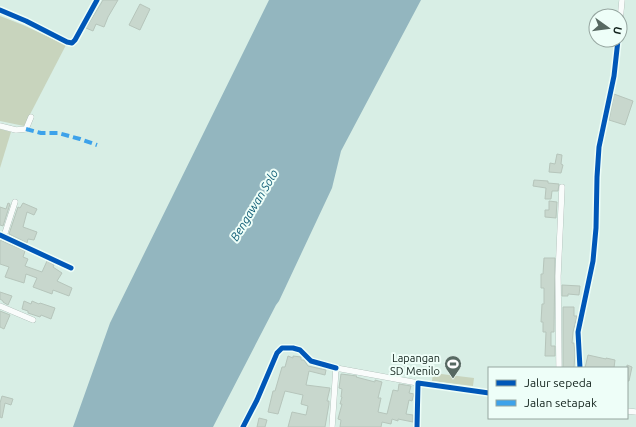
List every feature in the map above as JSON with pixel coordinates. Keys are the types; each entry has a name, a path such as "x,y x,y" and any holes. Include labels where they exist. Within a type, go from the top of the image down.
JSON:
{"street":[{"path":"0,10 26,21 67,42 72,42 75,40 97,0"},
{"path":"580,367 578,332 594,254 597,177 600,147 614,76 617,48"},
{"path":"0,126 16,130 26,129 31,117"},
{"path":"559,367 558,276 562,187"},
{"path":"15,202 2,235 71,268"},
{"path":"0,306 33,320"},
{"path":"243,427 257,400 277,352 282,348 293,348 300,350 311,362 336,368 418,383 488,393"},
{"path":"332,427 336,368"},
{"path":"417,427 418,383"}],"green space":[{"path":"0,16 66,45 24,126 0,121"},
{"path":"0,129 11,132 0,168"},
{"name":"Lapangan SD Menilo","path":"433,373 474,378 473,386 432,381"}],"water":[{"name":"Bengawan Solo","path":"269,0 421,0 341,151 332,188 279,301 213,427 73,427 110,323"}],"building":[{"path":"103,0 118,0 104,27 96,24 93,31 86,28"},
{"path":"140,4 150,9 140,30 129,25"},
{"path":"614,94 633,101 625,125 609,120"},
{"path":"557,154 562,155 561,164 563,165 561,173 549,172 550,163 555,164"},
{"path":"534,180 548,181 548,183 559,184 558,191 552,191 551,199 545,199 546,188 533,186"},
{"path":"549,201 557,202 556,218 545,217 545,210 549,210"},
{"path":"8,203 10,204 3,226 0,225 0,207 6,209"},
{"path":"23,203 37,209 34,215 27,212 23,227 37,232 34,240 28,239 27,243 9,234 18,207 20,208"},
{"path":"0,240 25,251 23,257 28,259 25,266 42,272 47,261 54,265 53,267 62,273 57,281 72,288 69,296 53,290 52,294 33,287 37,278 26,274 24,283 5,277 9,267 0,264"},
{"path":"544,258 555,258 554,332 551,332 551,346 555,346 555,356 545,356 546,332 543,332 543,322 541,322 542,304 544,304 544,288 541,288 541,274 543,274"},
{"path":"562,285 580,286 579,295 568,294 568,296 562,296"},
{"path":"0,292 12,296 8,305 0,299"},
{"path":"24,301 31,304 32,301 55,308 51,319 41,315 40,317 28,313 28,311 22,309"},
{"path":"563,307 574,307 574,316 577,316 572,343 574,343 575,353 574,367 563,367"},
{"path":"0,311 10,315 4,329 0,327"},
{"path":"588,355 615,360 614,367 585,367"},
{"path":"288,356 293,358 293,356 301,357 301,360 304,360 308,366 326,370 325,375 309,371 306,385 330,388 327,401 329,401 329,404 325,427 288,427 292,412 306,415 308,406 301,404 303,395 285,391 278,414 268,412 273,391 275,391 282,367 285,367"},
{"path":"627,365 632,367 629,381 628,367"},
{"path":"341,374 357,376 356,377 375,382 375,380 382,382 378,398 381,398 378,412 387,414 393,390 398,391 399,384 411,386 409,393 414,394 412,401 409,400 406,414 413,415 413,422 392,419 391,424 382,422 381,427 340,427 341,420 338,419 342,404 340,404 342,389 339,388"},
{"path":"2,396 13,399 11,405 5,403 2,418 0,417 0,403"},
{"path":"259,418 267,420 265,427 257,427"}],"marked path":[{"path":"26,129 41,133 58,133 97,145"}],"cycle path":[{"path":"0,10 72,43 97,0"},
{"path":"580,367 578,332 593,261 596,228 599,147 614,76 617,48"},
{"path":"0,235 71,268"},
{"path":"243,427 257,400 277,353 282,348 293,348 300,350 311,361 336,368"},
{"path":"417,427 418,383 488,393"}],"place":[{"name":"Lapangan SD Menilo","path":"453,379"}]}
